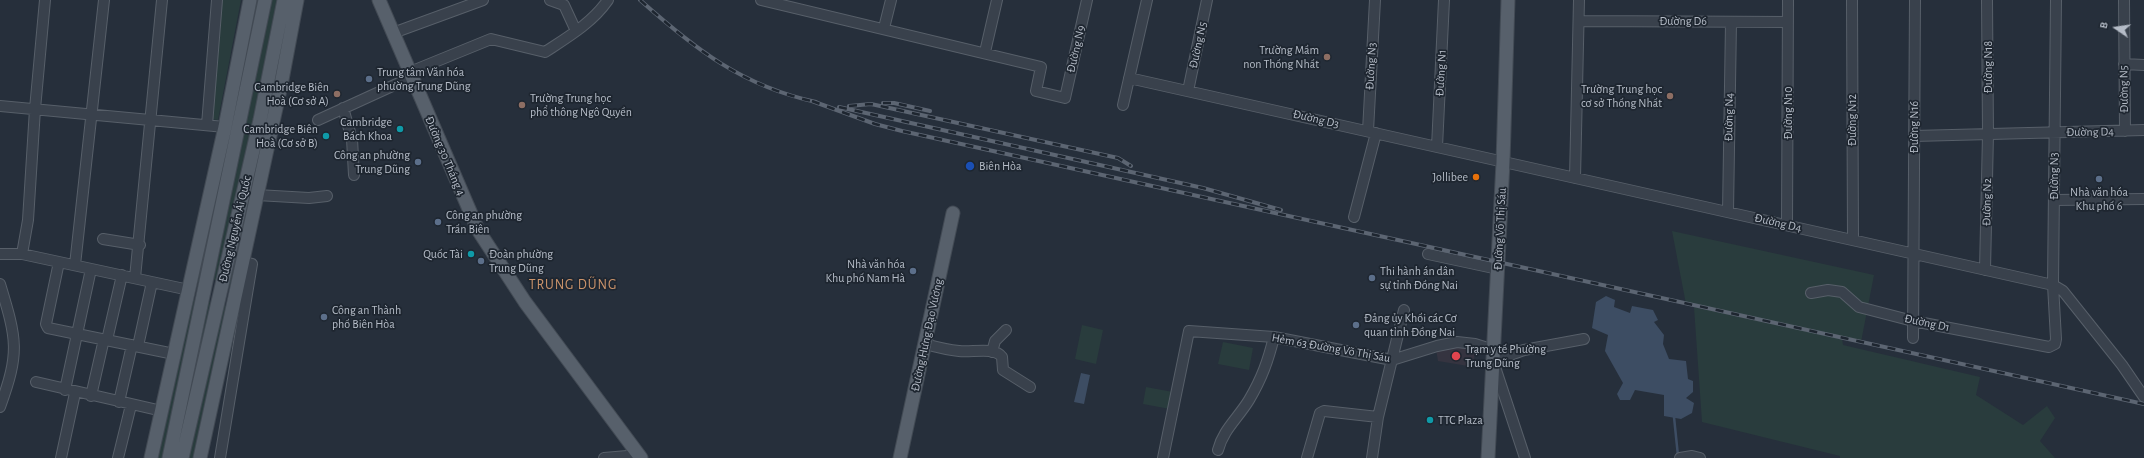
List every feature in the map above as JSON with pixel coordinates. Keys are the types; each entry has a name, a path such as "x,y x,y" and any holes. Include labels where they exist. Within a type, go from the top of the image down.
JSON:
{"main road":[{"path":"151,458 225,127 250,0"},
{"name":"Đường Nguyễn Ái Quốc","path":"169,458 265,0"},
{"name":"Đường Nguyễn Ái Quốc","path":"182,458 260,120 284,0"},
{"name":"Đường Nguyễn Ái Quốc","path":"200,458 240,299 242,262 293,28 297,0"},
{"name":"Đường 30 Tháng 4","path":"379,0 478,230 533,314 640,457"},
{"name":"Đường Võ Thị Sáu","path":"1488,458 1503,162 1508,0"},
{"name":"Đường Hưng Đạo Vương","path":"900,458 953,213"},
{"path":"189,290 240,299"}],"street":[{"path":"22,254 28,220 35,109 45,0"},
{"path":"75,265 104,0"},
{"path":"135,278 140,245 149,120 162,0"},
{"path":"207,125 217,0"},
{"path":"393,33 458,4 483,0"},
{"path":"550,0 564,5 576,31"},
{"path":"318,120 411,75 491,39 545,52 593,18 608,0"},
{"path":"763,0 985,52 997,0"},
{"path":"884,28 891,0"},
{"name":"Đường N9","path":"985,52 1042,67 1036,91 1065,98 1087,0"},
{"path":"1123,104 1147,0"},
{"name":"Đường N5","path":"1188,91 1207,0"},
{"name":"Đường N3","path":"1354,217 1372,132 1375,0"},
{"name":"Đường N1","path":"1437,147 1444,0"},
{"path":"1575,178 1579,0"},
{"name":"Đường N10","path":"1787,225 1788,0"},
{"name":"Đường N12","path":"1852,0 1853,240"},
{"name":"Đường N16","path":"1913,254 1915,0"},
{"name":"Đường N18","path":"1987,0 1988,134"},
{"name":"Đường N3","path":"2049,347 2055,344 2056,339 2053,285 2056,0"},
{"name":"Đường N5","path":"2124,0 2125,131"},
{"name":"Đường D6","path":"1579,21 1788,22"},
{"name":"Đường N4","path":"1728,212 1730,22"},
{"path":"2124,64 2144,65"},
{"name":"Đường D3","path":"1129,78 1503,162"},
{"path":"0,106 225,127"},
{"path":"343,108 352,139 354,175"},
{"name":"Đường D4","path":"1914,136 2144,130"},
{"name":"Đường N2","path":"1985,270 1988,134"},
{"name":"Đường D4","path":"1503,162 2053,285"},
{"path":"257,195 309,198 327,196"},
{"path":"2054,200 2144,199"},
{"path":"104,239 140,245"},
{"path":"0,254 22,254 189,290"},
{"path":"1428,254 1498,269"},
{"path":"1913,254 1914,338"},
{"path":"59,262 46,326 174,354"},
{"path":"65,390 91,269"},
{"path":"91,396 122,276"},
{"path":"119,402 152,282"},
{"path":"0,284 14,334 15,347 12,372 0,407"},
{"path":"2053,285 2068,297 2122,365 2144,397"},
{"name":"Đường D1","path":"1811,293 1828,290 1842,292 1859,307 1913,320 2049,347"},
{"path":"220,458 240,299"},
{"path":"1372,458 1378,417 1404,310"},
{"path":"992,352 994,340 1006,330"},
{"name":"Hẻm 63 Đường Võ Thị Sáu","path":"1163,458 1189,331 1274,337 1392,360 1437,346 1456,342 1475,344 1493,356"},
{"path":"1218,450 1221,437 1248,402 1260,382 1266,367 1274,337"},
{"path":"1526,458 1493,356 1584,339"},
{"path":"925,344 962,352 973,350 992,352 1001,355 1003,370 1008,375 1030,387"},
{"path":"36,382 91,396 162,411"},
{"path":"61,458 75,392"},
{"path":"118,458 131,405"},
{"path":"1307,458 1317,419 1320,413 1324,410 1378,417"},
{"path":"1680,458 1692,456 1700,458"},
{"path":"604,458 640,457"}],"shaded area":[{"path":"221,0 241,0 218,120 210,119"},
{"path":"254,0 261,0 201,283 196,282"},
{"path":"270,0 280,0 218,281 212,279"},
{"path":"288,6 292,7 232,286 227,285"},
{"path":"1672,231 1874,275 1861,342 1686,304"},
{"path":"192,299 197,300 164,458 155,458"},
{"path":"206,301 213,303 178,458 174,458"},
{"path":"222,305 228,306 195,458 187,458"},
{"path":"1694,307 1842,339 1843,345 1980,377 1976,395 2023,425 2047,406 2055,418 2040,441 2055,458 1840,458 1840,456 1702,422"},
{"path":"1082,325 1103,330 1096,364 1075,359"},
{"path":"1223,342 1253,348 1249,370 1218,364"},
{"name":"Trạm y tế Phường Trung Dũng","path":"1446,346 1475,348 1474,361 1470,361 1468,366 1438,361 1436,349"},
{"path":"1146,387 1173,392 1170,409 1143,404"}],"water":[{"path":"1606,296 1615,300 1614,307 1630,313 1632,306 1653,310 1658,320 1654,322 1664,335 1663,344 1669,359 1686,361 1688,379 1693,381 1693,392 1686,398 1694,403 1692,413 1681,419 1664,416 1664,395 1635,390 1630,400 1620,400 1617,394 1623,383 1605,351 1608,335 1592,328 1596,302"},
{"path":"1081,373 1090,375 1084,404 1074,402"}],"waterway":[{"path":"1674,417 1678,456"}],"railway":[{"path":"640,0 700,50 742,76 789,95 816,102"},
{"path":"812,101 875,124 902,131 2144,404"},
{"path":"883,103 894,103 930,111"},
{"path":"849,106 871,104 1118,158 1131,166"},
{"path":"839,107 1203,188 1281,210"}],"place":[{"name":"Trường Mầm non Thống Nhất","path":"1327,57"},
{"name":"Trung tâm Văn hóa phường Trung Dũng","path":"369,79"},
{"name":"Cambridge Biên Hoà (Cơ sở A)","path":"337,94"},
{"name":"Trường Trung học cơ sở Thống Nhất","path":"1670,96"},
{"name":"Trường Trung học phổ thông Ngô Quyền","path":"522,105"},
{"name":"Cambridge Bách Khoa","path":"400,129"},
{"name":"Cambridge Biên Hoà (Cơ sở B)","path":"326,136"},
{"name":"Công an phường Trung Dũng","path":"418,162"},
{"name":"Biên Hòa","path":"970,166"},
{"name":"Jollibee","path":"1476,177"},
{"name":"Nhà văn hóa Khu phố 6","path":"2099,179"},
{"name":"Công an phường Trấn Biên","path":"438,222"},
{"name":"Quốc Tài","path":"471,254"},
{"name":"Đoàn phường Trung Dũng","path":"481,261"},
{"name":"Nhà văn hóa Khu phố Nam Hà","path":"913,271"},
{"name":"Thi hành án dân sự tỉnh Đồng Nai","path":"1372,278"},
{"name":"Công an Thành phố Biên Hòa","path":"324,317"},
{"name":"Đảng ủy Khối các Cơ quan tỉnh Đồng Nai","path":"1356,325"},
{"name":"Trạm y tế Phường Trung Dũng","path":"1456,356"},
{"name":"TTC Plaza","path":"1430,420"}],"district":[{"name":"TRUNG DŨNG","path":"573,285"}]}
